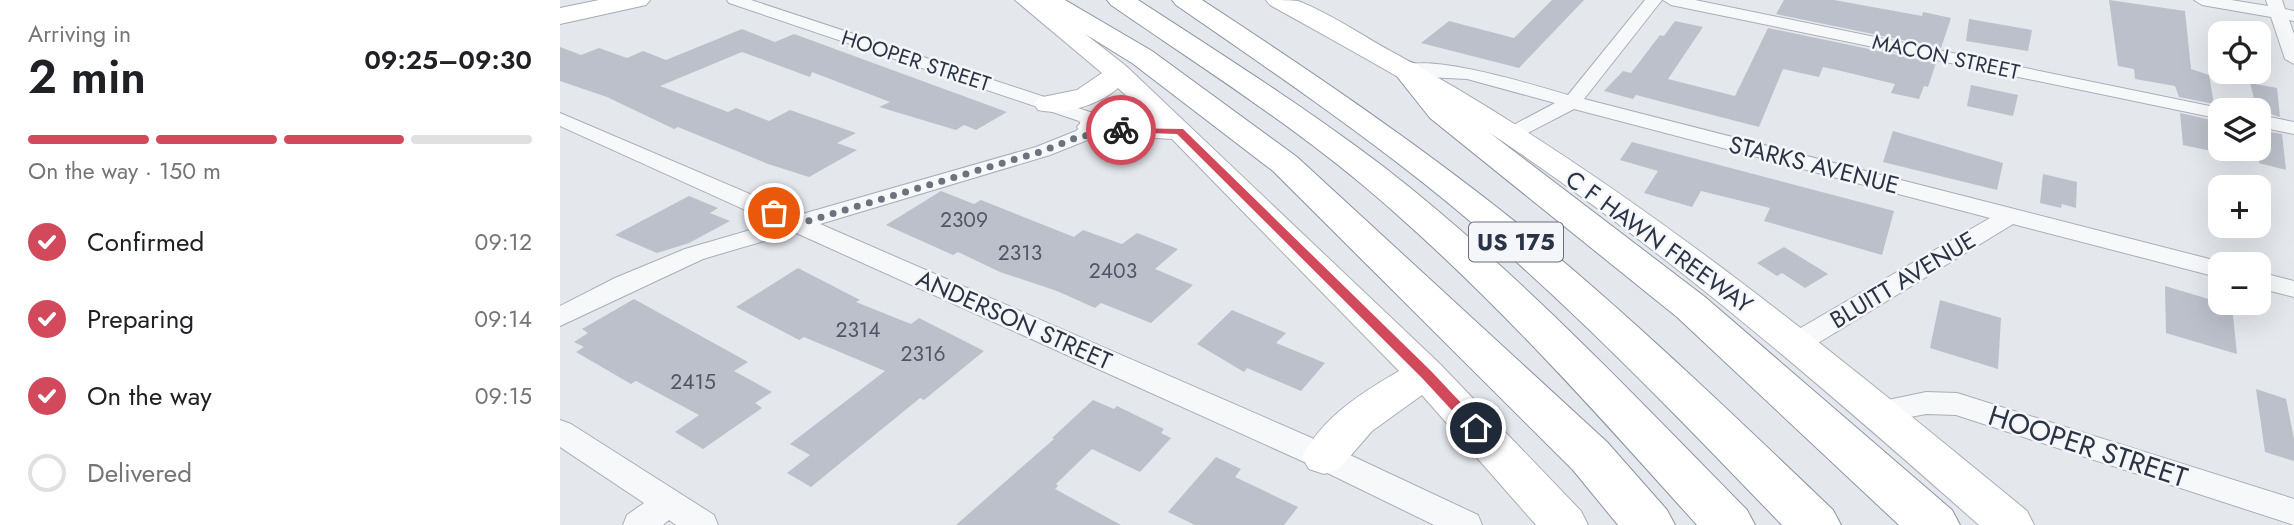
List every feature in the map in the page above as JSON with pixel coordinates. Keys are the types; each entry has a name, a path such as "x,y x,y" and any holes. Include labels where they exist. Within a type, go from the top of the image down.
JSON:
{"main road":[{"path":"560,16 637,0"},
{"path":"1027,0 1117,72 1180,131 1426,374 1565,525"},
{"path":"1047,0 1142,57 1285,164 1590,456 1649,525"},
{"name":"US 175","path":"1120,0 1299,120 1405,202 1550,336 1729,525"},
{"name":"US 175","path":"1185,0 1327,97 1482,213 1641,355 1815,525"},
{"name":"C F HAWN FREEWAY","path":"1278,0 1407,70 1511,134 1589,189 1795,344 2011,525"},
{"path":"1407,70 1441,111 1691,307 1934,525"},
{"path":"1048,104 1073,100 1097,91 1110,83 1117,72"},
{"path":"1085,132 1130,129 1180,131"},
{"path":"1324,457 1338,436 1358,416 1426,374"}],"street":[{"name":"HOOPER STREET","path":"735,0 1086,117 1092,120 1085,132"},
{"path":"1511,134 1572,102 1654,0"},
{"name":"MACON STREET","path":"1671,0 2208,110"},
{"path":"2202,0 2282,10 2294,59"},
{"name":"STARKS AVENUE","path":"1407,70 1468,73 2208,267"},
{"name":"ANDERSON STREET","path":"560,119 1324,457 1466,525"},
{"path":"2271,123 2294,128"},
{"path":"560,317 662,267 727,243 1043,151 1085,132"},
{"name":"BLUITT AVENUE","path":"1795,344 2011,215"},
{"path":"2271,283 2294,289"},
{"name":"HOOPER STREET","path":"1879,412 1926,402 1957,404 2294,513"},
{"path":"560,432 702,525"},
{"path":"639,525 668,503"}],"building":[{"path":"1552,0 1584,0 1519,68 1421,43 1449,21 1514,38"},
{"path":"1784,0 1834,0 1922,16 1923,12 1951,18 1941,48 1776,14"},
{"path":"2109,0 2185,11 2191,69 2208,75 2213,98 2208,98 2208,103 2179,97 2175,86 2135,79 2134,69 2118,66"},
{"path":"1969,19 2032,30 2028,51 1966,41"},
{"path":"1675,21 1703,27 1668,79 1735,96 1768,28 1936,63 1928,87 1924,86 1919,99 1891,93 1895,84 1837,70 1823,67 1819,77 1783,69 1759,127 1636,95 1633,99 1604,91 1623,71 1631,73 1660,35 1664,36"},
{"path":"742,29 775,42 794,34 1007,112 976,130 964,125 956,130 879,107 890,102 812,72 810,77 742,52 660,86 728,112 736,108 769,121 790,110 856,133 837,143 857,150 809,177 768,164 678,127 674,129 607,97 560,81 560,47 581,55 599,48 627,58 643,51 666,60"},
{"path":"2250,84 2277,88 2280,117 2271,114 2271,98 2254,98"},
{"path":"1971,85 2018,95 2013,116 1967,106"},
{"path":"2180,113 2208,119 2208,150 2183,145"},
{"path":"1893,131 2003,163 1997,190 1883,162"},
{"path":"2271,132 2282,134 2286,170 2259,163 2271,161"},
{"path":"1632,142 1894,211 1882,255 1764,221 1770,208 1701,191 1692,207 1644,193 1658,171 1620,160"},
{"path":"2043,174 2077,182 2076,208 2040,203"},
{"path":"941,191 974,204 981,200 1074,237 1083,230 1122,244 1137,233 1178,249 1155,269 1193,285 1151,323 1101,303 1095,308 1057,291 1000,272 958,252 953,255 886,225"},
{"path":"689,196 718,208 710,213 730,221 689,243 657,253 615,235"},
{"path":"1784,247 1828,274 1805,288 1782,273 1777,276 1757,263"},
{"path":"798,268 860,300 856,302 911,324 919,318 984,351 924,400 920,398 811,487 787,473 810,455 790,444 885,371 804,337 799,340 736,307"},
{"path":"2165,286 2208,299 2208,315 2233,315 2237,354 2166,333"},
{"path":"634,299 748,362 734,371 772,392 755,403 762,408 703,449 675,432 699,415 636,381 631,384 576,352 584,347 574,342 588,333 582,329"},
{"path":"1940,300 2001,318 1998,369 1930,348"},
{"path":"1232,310 1286,333 1276,343 1325,363 1301,391 1247,368 1244,372 1197,344"},
{"path":"2256,389 2286,399 2294,439 2294,461 2265,452"},
{"path":"1093,400 1114,409 1117,406 1164,429 1161,433 1171,438 1140,472 1092,449 1056,484 1058,486 1055,489 1121,525 956,525 1054,439 1052,438"},
{"path":"1216,457 1241,469 1235,477 1298,507 1284,525 1195,525 1168,512"}],"way so far":[{"path":"774,213 798,224 1043,151 1078,137 1121,130"}],"route":[{"path":"1121,130 1180,131 1426,374 1476,428"}]}
